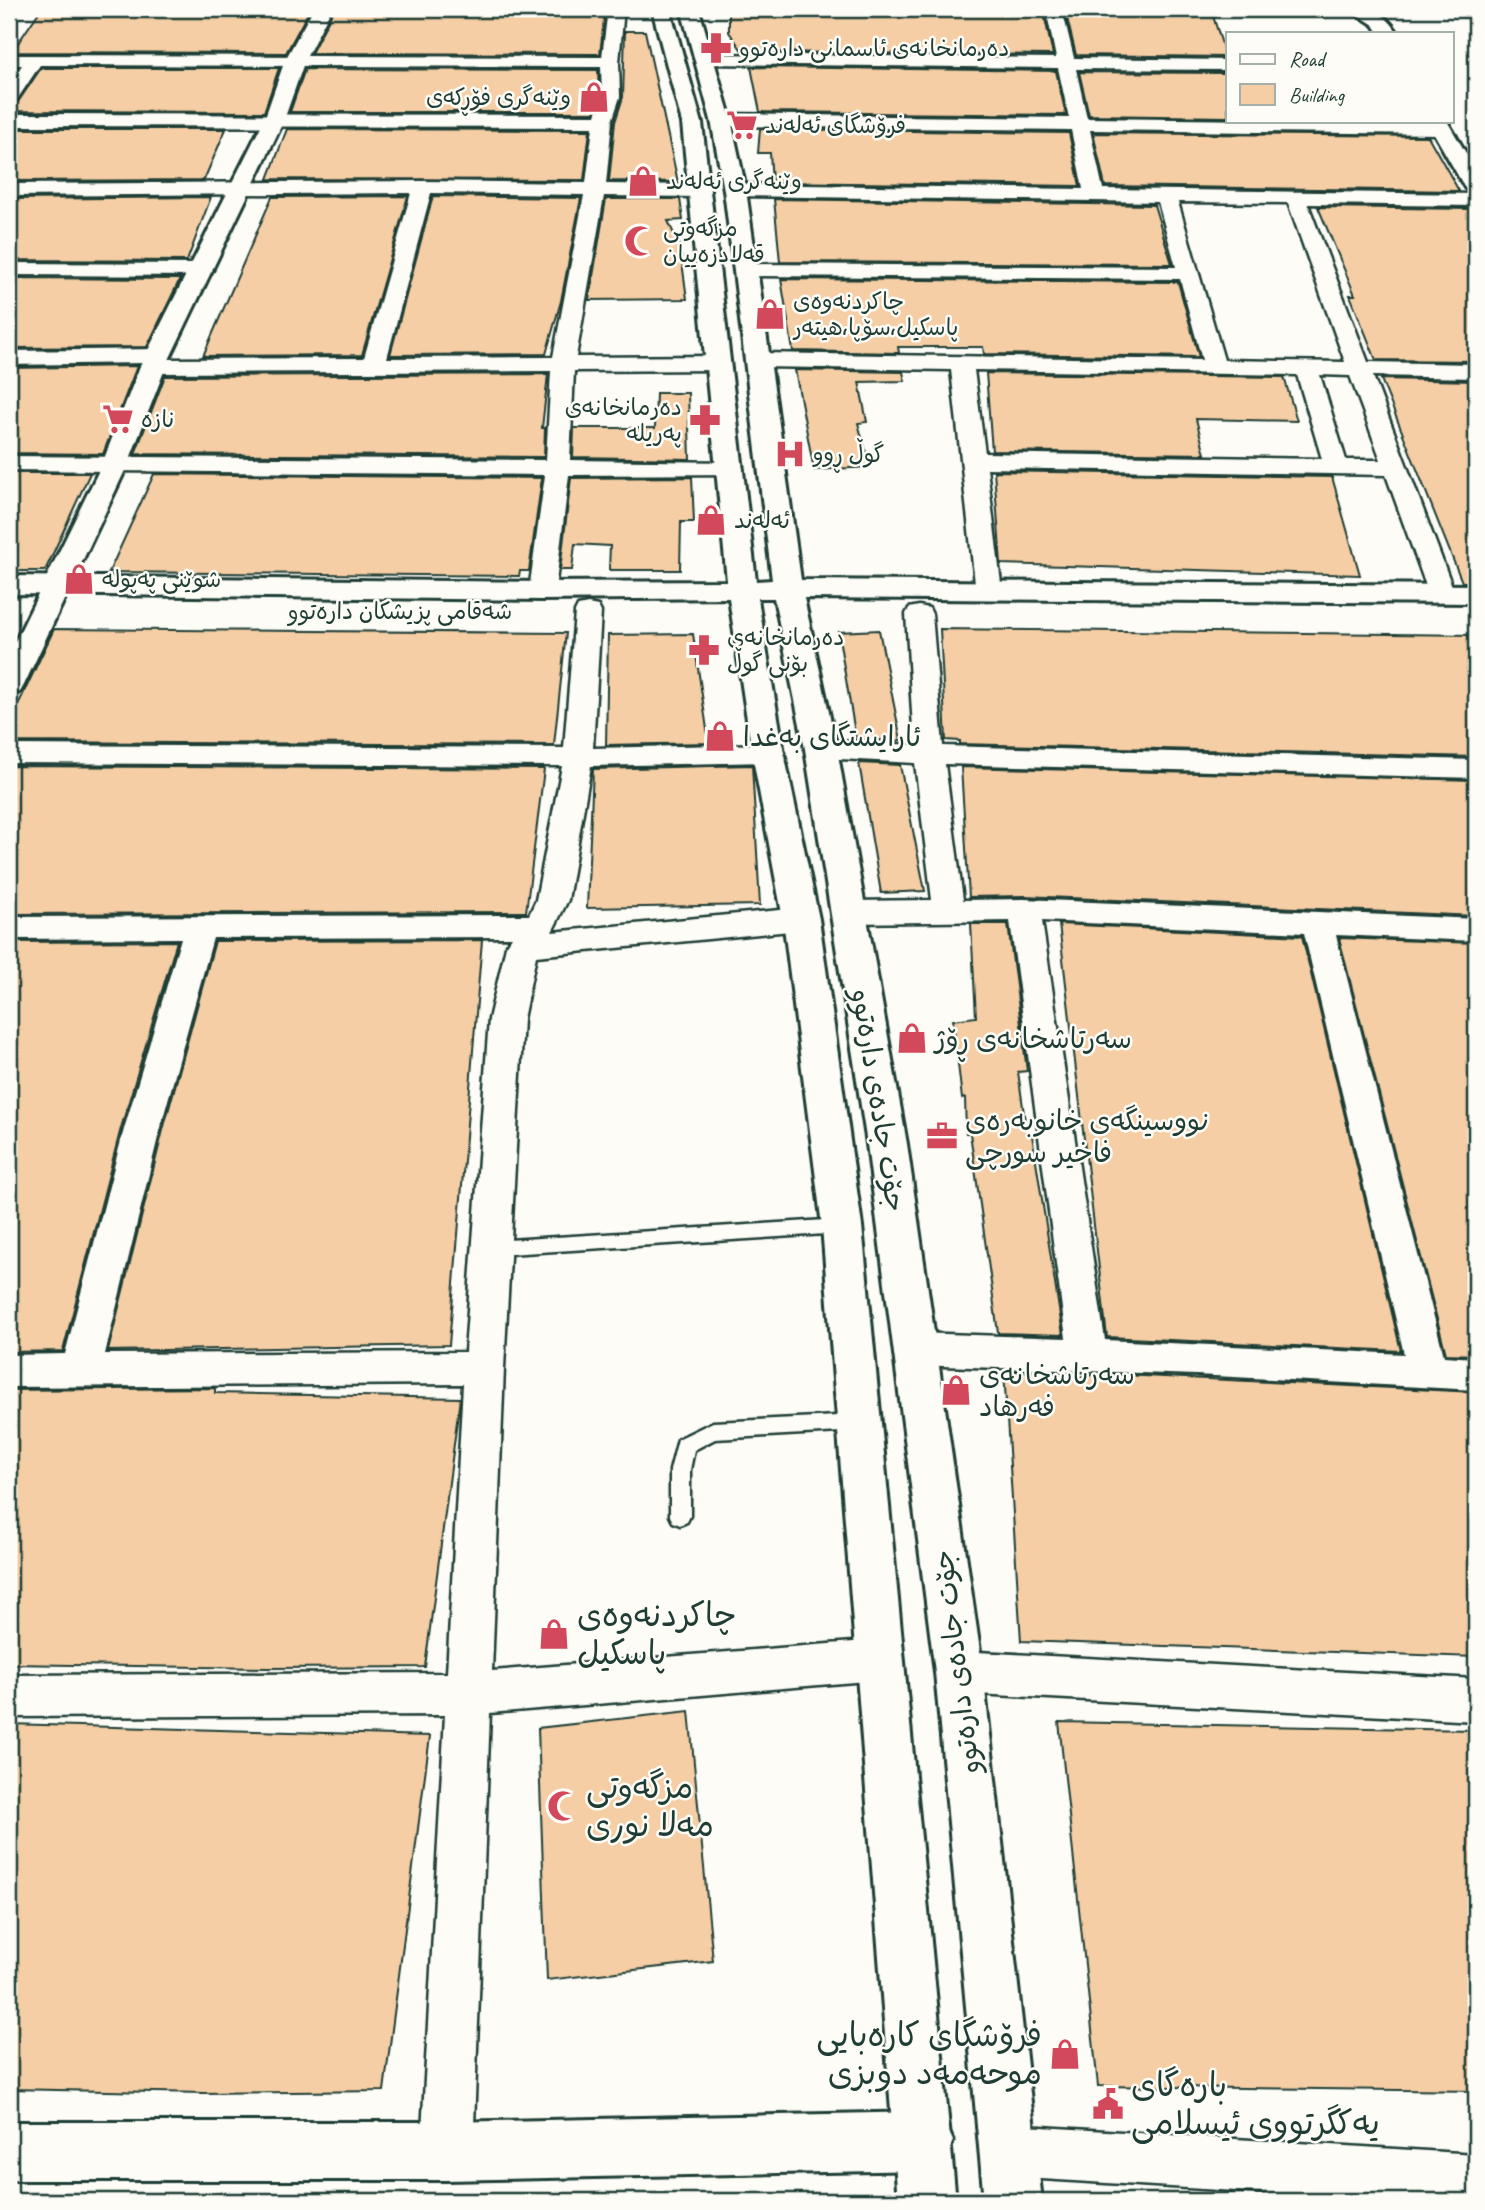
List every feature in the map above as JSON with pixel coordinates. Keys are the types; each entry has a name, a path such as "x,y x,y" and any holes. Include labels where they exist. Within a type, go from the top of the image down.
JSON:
{"main road":[{"path":"9,685 115,464 156,361 202,270 238,188 274,120 295,60 322,9"},
{"path":"646,9 656,15 668,34"},
{"name":"جۆت جادەی دارەتوو","path":"661,9 692,123 744,601 768,753 801,919 842,1226 927,2201"},
{"path":"1358,9 1373,15 1387,32"},
{"name":"جۆت جادەی دارەتوو","path":"694,13 703,59 721,120 735,190 760,360 790,601 821,749 887,1144 959,1672 1011,2176"},
{"path":"1440,124 1476,188"},
{"name":"شەقامی پزیشکان دارەتوو","path":"9,585 52,597 589,611 744,601"},
{"name":"شەقامی پزیشکان دارەتوو","path":"9,608 52,597 542,591 790,601"},
{"path":"790,601 989,592 1476,594"},
{"path":"790,601 919,614 1476,617"},
{"path":"9,2151 447,2151 923,2141"}],"street":[{"path":"542,591 558,466 563,364 596,188 603,121 611,97 610,62 616,9"},
{"path":"1054,9 1095,196"},
{"path":"703,59 1226,65"},
{"path":"9,60 610,62"},
{"path":"9,97 35,60"},
{"path":"9,120 603,121"},
{"path":"721,120 1440,124"},
{"path":"9,190 423,187 700,191"},
{"path":"373,366 423,187"},
{"path":"735,190 1476,200"},
{"path":"1167,197 1215,367"},
{"path":"1296,198 1356,369 1397,468 1442,594"},
{"path":"9,269 202,270"},
{"path":"747,270 1190,274"},
{"path":"9,358 373,366 718,363"},
{"path":"760,360 1476,371"},
{"path":"962,363 976,460 989,592"},
{"path":"1307,369 1336,467"},
{"path":"976,460 1397,468"},
{"path":"9,463 731,469"},
{"path":"447,2151 484,1368 506,1019 531,936 552,900 578,757 589,611"},
{"path":"919,614 929,755 949,911"},
{"path":"821,749 929,755 1476,769"},
{"path":"9,754 578,757 768,753"},
{"path":"850,912 1024,910 1476,930"},
{"path":"1024,910 1088,1354"},
{"path":"9,928 200,928 531,936 801,919"},
{"path":"1317,922 1428,1370"},
{"path":"81,1370 142,1129 200,928"},
{"path":"915,1349 1088,1354 1476,1374"},
{"path":"9,1371 484,1368"},
{"path":"9,1696 470,1694 878,1660"},
{"path":"959,1672 1476,1700"},
{"path":"1011,2176 1476,2180"}],"lane":[{"path":"492,1248 842,1226"},
{"path":"680,1516 680,1470 685,1445 694,1440 713,1431 859,1423"}],"building":[{"path":"41,9 309,11 286,53 12,52"},
{"path":"334,9 605,10 600,54 311,53"},
{"path":"729,10 1044,14 1053,55 743,52 729,32"},
{"path":"1066,14 1213,16 1226,57 1076,55"},
{"path":"625,31 645,31 678,182 609,181 615,122 623,97"},
{"path":"751,67 1056,71 1066,115 760,112"},
{"path":"41,68 279,68 264,112 9,111 9,105 18,102"},
{"path":"305,69 598,70 599,97 594,112 290,112"},
{"path":"1079,72 1226,73 1226,117 1089,115"},
{"path":"9,129 226,129 204,180 9,181"},
{"path":"287,129 590,130 584,180 268,179"},
{"path":"760,129 1069,133 1080,186 772,182 770,153 758,153"},
{"path":"1093,133 1428,136 1459,191 1105,186"},
{"path":"408,196 362,355 203,356 272,197"},
{"path":"433,196 581,198 561,301 546,354 390,355"},
{"path":"211,197 187,261 9,260 9,199"},
{"path":"606,199 680,199 683,220 668,221 680,247 687,299 589,300"},
{"path":"774,199 1154,205 1172,264 780,262"},
{"path":"1318,207 1470,209 1476,220 1476,361 1376,360 1350,295 1355,295"},
{"path":"9,278 180,279 147,347 9,348"},
{"path":"781,279 1178,282 1199,357 984,354 983,347 898,347 899,353 793,351"},
{"path":"137,366 103,454 9,453 9,368"},
{"path":"795,370 903,372 905,381 859,382 867,422 858,423 870,467 814,470"},
{"path":"986,373 1284,377 1297,421 1196,419 1205,454 992,451"},
{"path":"548,374 542,428 545,428 544,457 135,454 165,376"},
{"path":"1381,379 1476,381 1476,582 1462,582"},
{"path":"656,393 688,393 690,459 573,457 574,428 655,428"},
{"path":"994,471 1332,477 1360,575 1001,564"},
{"path":"9,473 90,473 45,571 9,571"},
{"path":"154,474 542,478 529,571 520,571 519,576 109,572"},
{"path":"692,477 694,522 681,522 680,570 609,570 610,546 575,544 572,570 560,570 571,478"},
{"path":"54,629 566,633 554,745 9,742 9,724"},
{"path":"940,629 1476,635 1476,757 960,744 960,741 946,740"},
{"path":"879,630 901,740 856,739 838,632"},
{"path":"693,634 709,743 606,745 608,635"},
{"path":"859,763 900,765 925,891 881,893"},
{"path":"752,765 760,905 587,908 593,769"},
{"path":"9,766 544,769 526,912 9,914"},
{"path":"961,767 1476,780 1476,916 1024,896 969,897"},
{"path":"971,924 1008,924 1027,1071 1018,1072 1027,1135 1032,1135 1063,1335 998,1333 970,1133 966,1133 965,1098 962,1099 953,1020 976,1017"},
{"path":"1059,924 1302,936 1401,1351 1107,1337"},
{"path":"1339,938 1476,943 1476,1355 1446,1354"},
{"path":"482,940 449,1345 108,1351 163,1130 215,941"},
{"path":"177,941 121,1128 63,1351 9,1352 9,942"},
{"path":"1004,1371 1069,1373 1069,1378 1101,1374 1476,1392 1476,1657 1021,1641"},
{"path":"215,1388 215,1393 460,1398 425,1667 269,1668 9,1664 9,1390"},
{"path":"689,1711 713,1961 547,1980 538,1728"},
{"path":"1059,1722 1472,1730 1476,1747 1476,2091 1098,2086"},
{"path":"9,1724 430,1736 384,2091 204,2093 9,2089"}],"place":[{"name":"دەرمانخانەی ئاسمانی دارەتوو","path":"716,48"},
{"name":"وێنەگری فۆڕکەی","path":"594,97"},
{"name":"فرۆشگای ئەلەند","path":"742,125"},
{"name":"وێنەگری ئەلەند","path":"643,181"},
{"name":"مزگەوتی قەلادزەییان","path":"640,241"},
{"name":"چاکردنەوەی پاسکیل،سۆپا،هیتەر","path":"770,314"},
{"name":"نازە","path":"118,419"},
{"name":"دەرمانخانەی پەریلە","path":"705,420"},
{"name":"گوڵ ڕوو","path":"790,454"},
{"name":"ئەلەند","path":"711,520"},
{"name":"شوێنی پەپولە","path":"79,579"},
{"name":"دەرمانخانەی بۆنی گوڵ","path":"704,650"},
{"name":"ئارایشتگای بەغدا","path":"720,736"},
{"name":"سەرتاشخانەی ڕۆژ","path":"912,1038"},
{"name":"نووسینگەی خانوبەرەی فاخیر سورچی","path":"942,1136"},
{"name":"سەرتاشخانەی فەرهاد","path":"956,1390"},
{"name":"چاکردنەوەی پاسکیل","path":"554,1634"},
{"name":"مزگەوتی مەلا نوری","path":"563,1806"},
{"name":"فرۆشگای کارەبایی موحەمەد دوبزی","path":"1065,2054"},
{"name":"بارەگای یەکگرتووی ئیسلامی","path":"1108,2104"}]}
